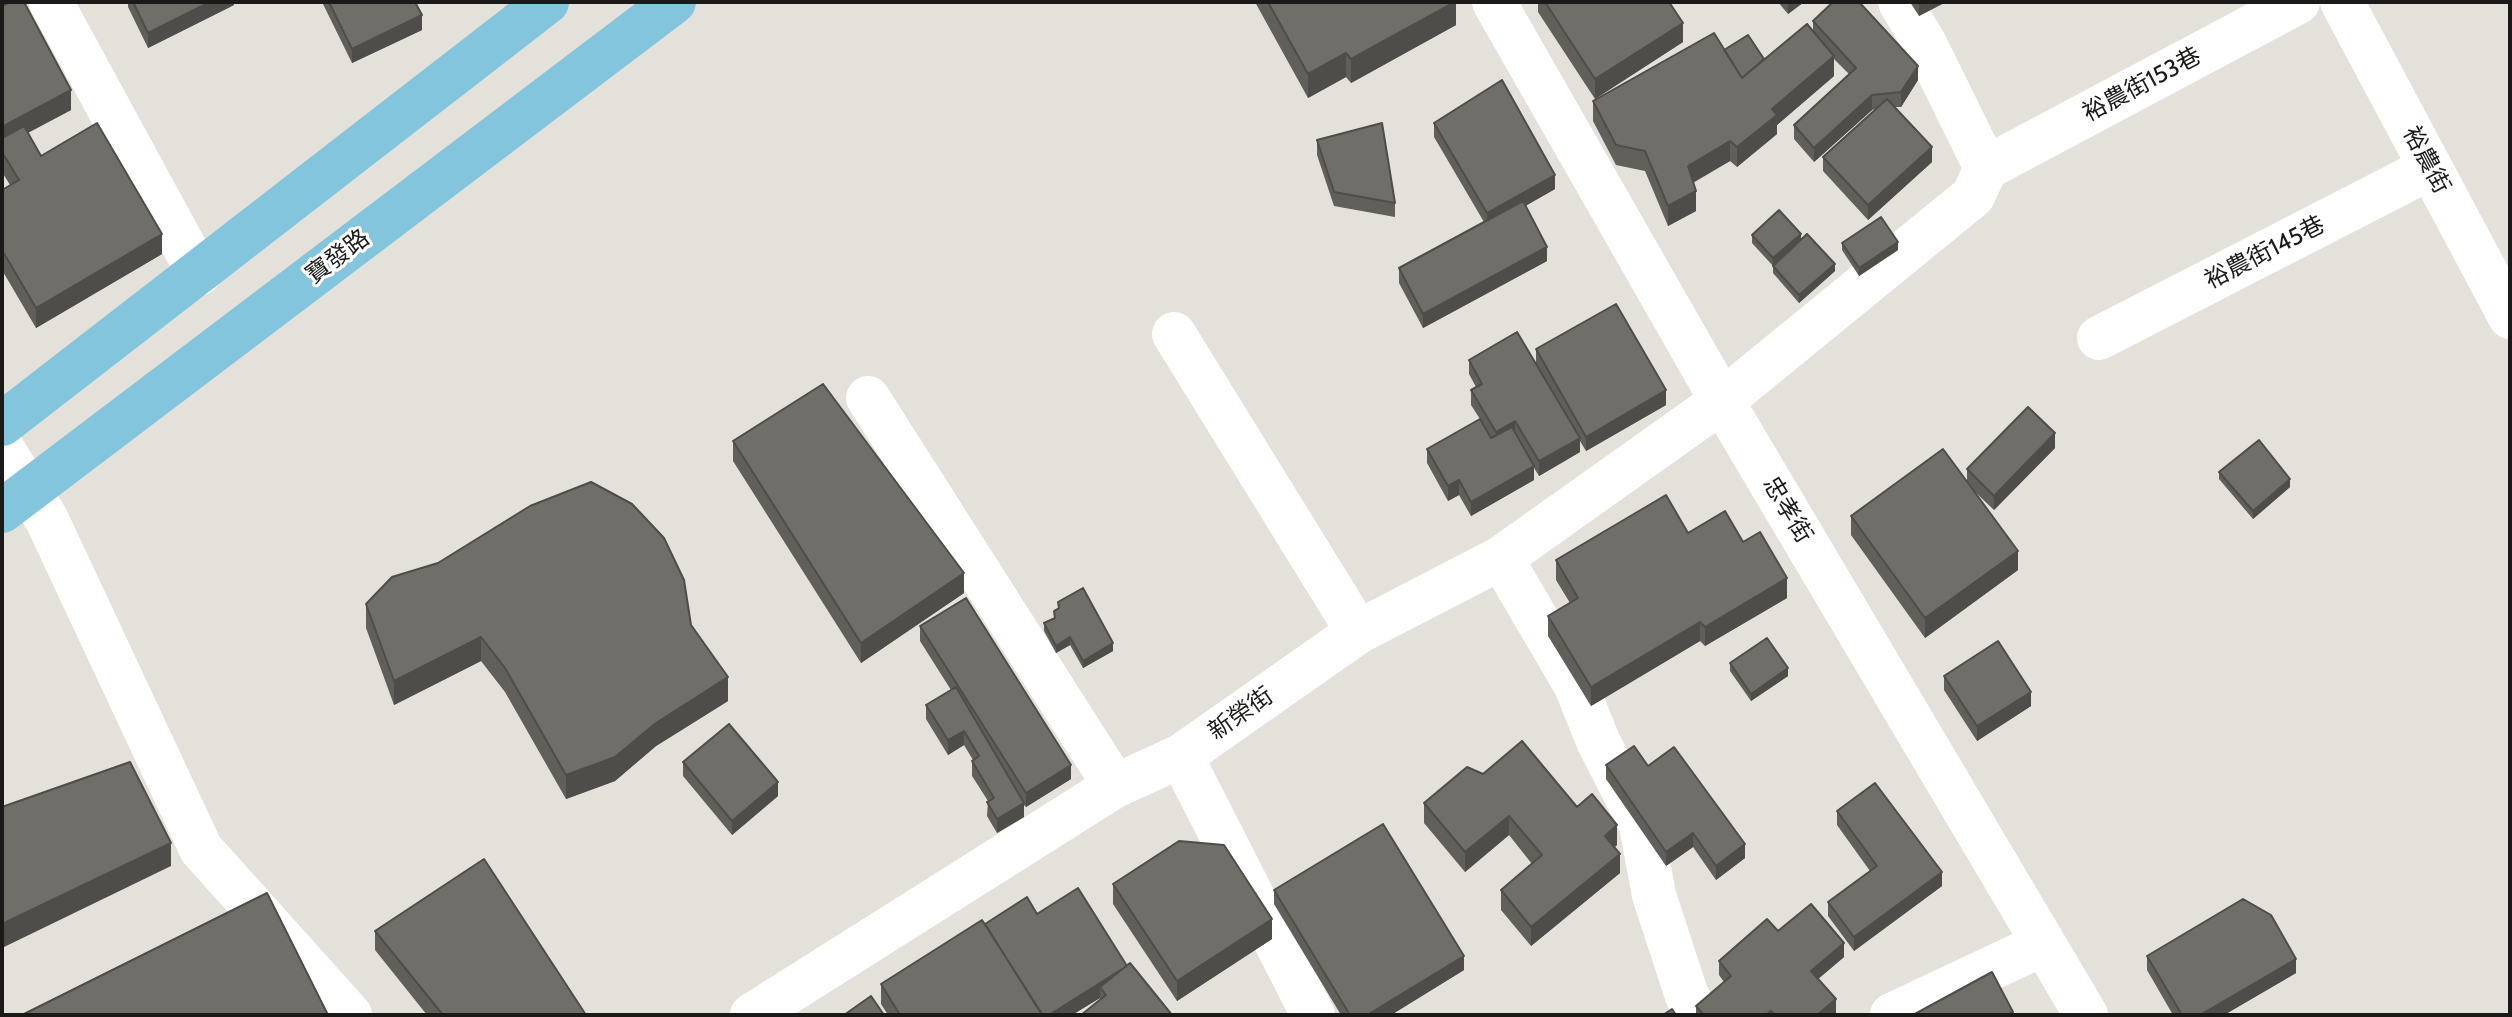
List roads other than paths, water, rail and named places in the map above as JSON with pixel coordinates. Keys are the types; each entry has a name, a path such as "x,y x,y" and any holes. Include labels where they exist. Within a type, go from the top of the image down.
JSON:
{"main road":[{"path":"2,424 547,2"},
{"name":"寶發路","path":"16,501 674,2"}],"street":[{"path":"51,2 199,274"},
{"name":"忠孝街","path":"1494,2 1722,401 2086,1015"},
{"path":"1900,2 1925,44 1986,168"},
{"name":"裕農街153巷","path":"1986,168 2298,2"},
{"name":"裕農街","path":"2342,2 2510,317"},
{"name":"新榮街","path":"752,1015 1115,786 1181,756 1358,632 1501,558 1722,401 1973,196 1986,168"},
{"name":"裕農街145巷","path":"2099,338 2430,168"},
{"path":"1174,334 1358,632"},
{"path":"868,398 1115,786"},
{"path":"2,448 16,501 47,520 201,849 350,1015"},
{"path":"1501,558 1576,686 1598,741 1641,825 1654,895 1687,996 1698,1015"},
{"path":"1181,756 1313,1015"},
{"path":"218,932 259,914"},
{"path":"1892,1015 2043,944"}]}
